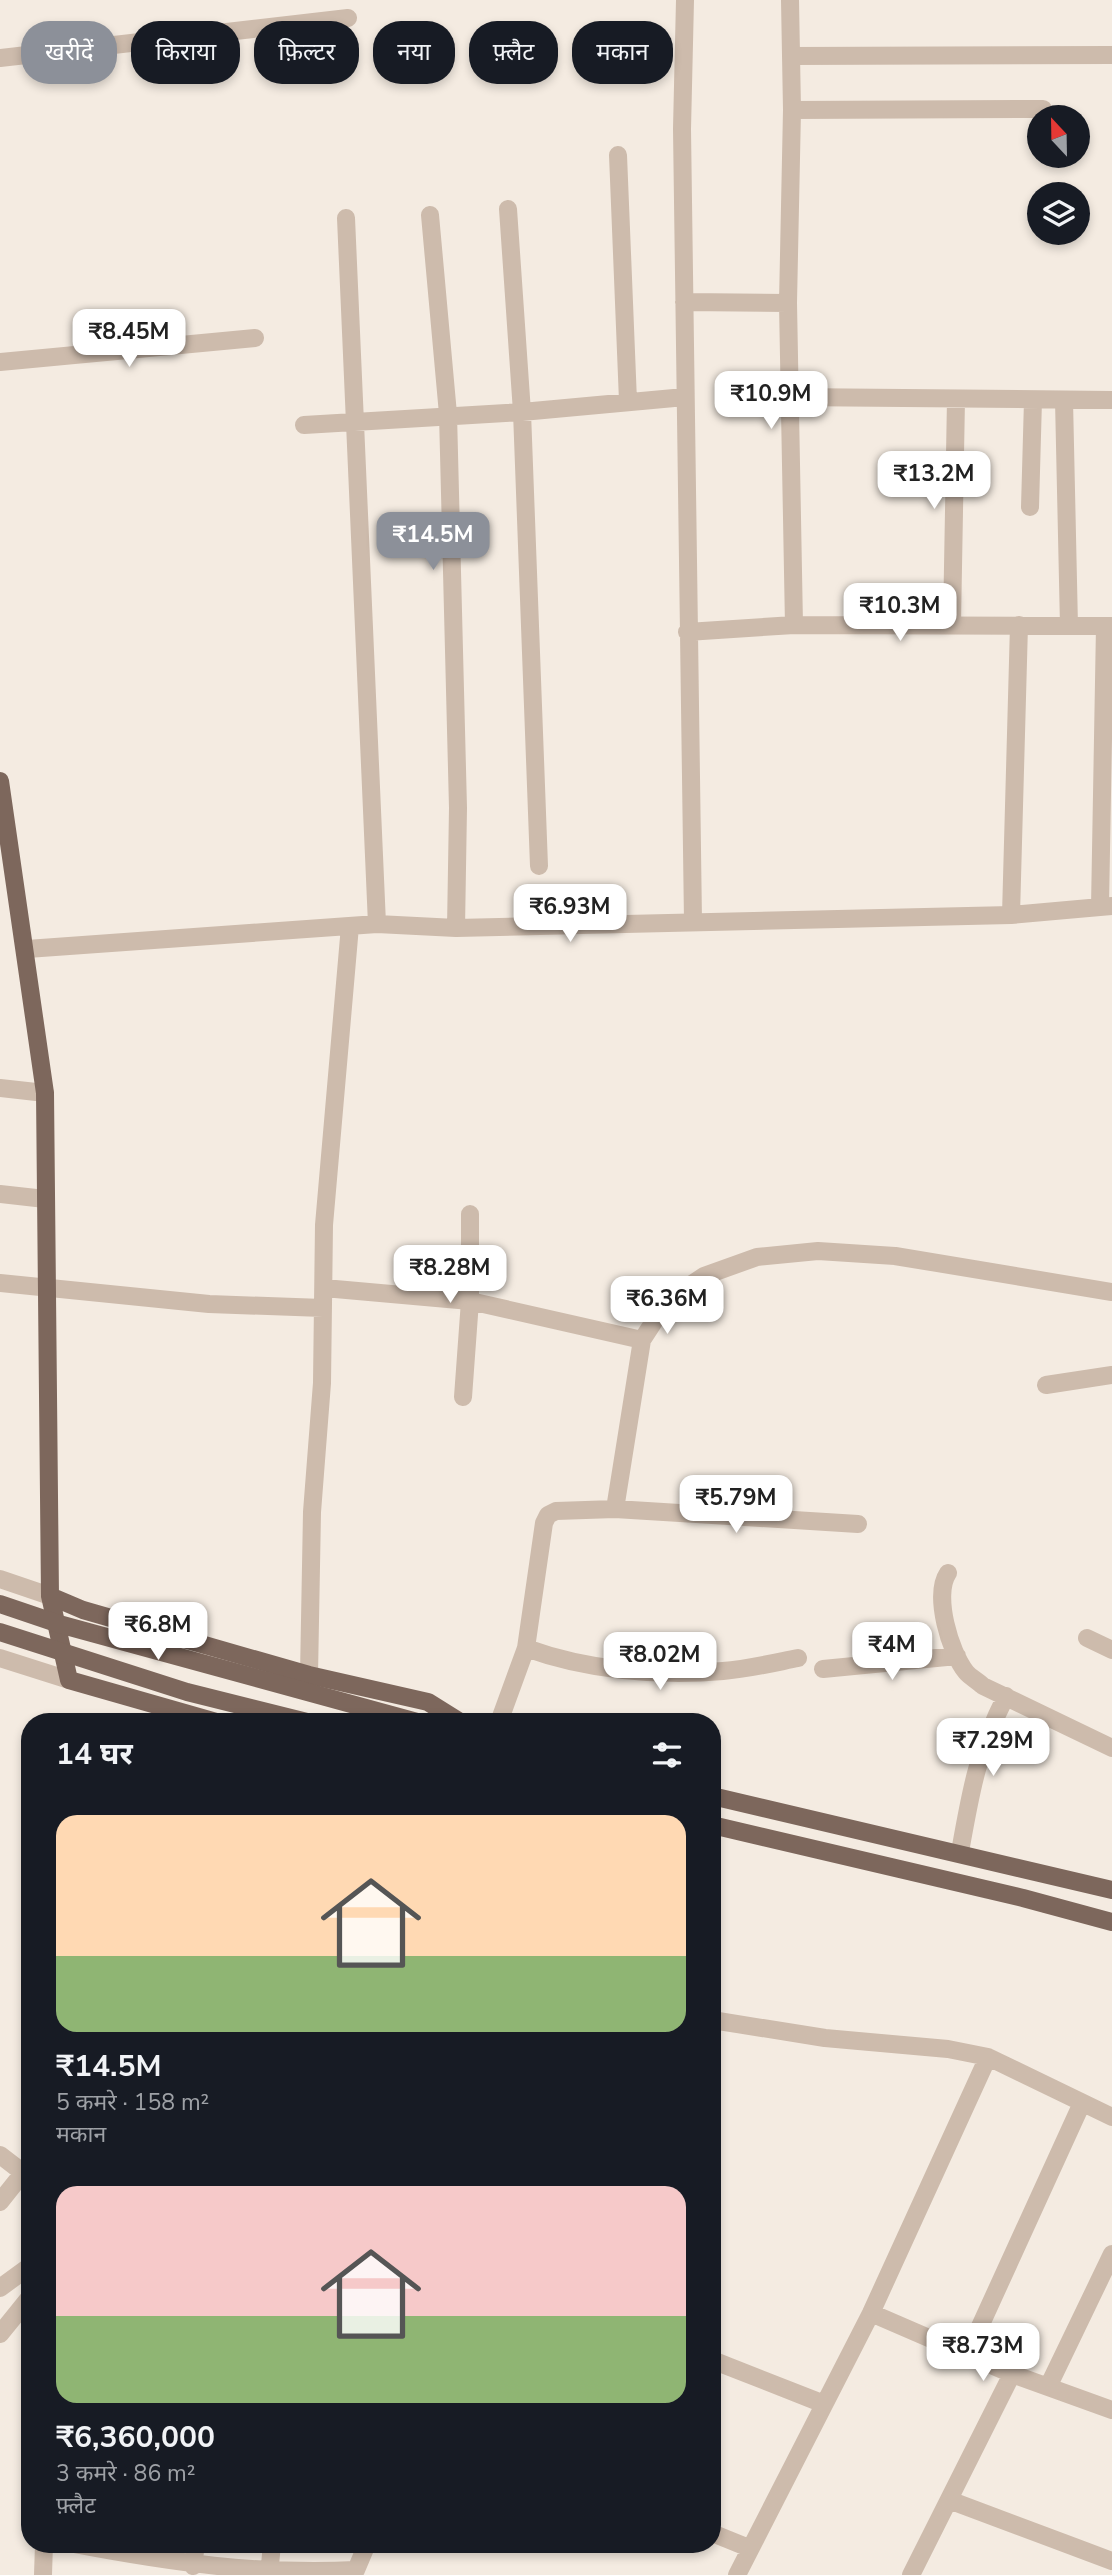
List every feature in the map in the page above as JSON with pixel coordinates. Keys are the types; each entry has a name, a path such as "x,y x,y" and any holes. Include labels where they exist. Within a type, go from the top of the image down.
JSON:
{"main road":[{"path":"0,781 27,949 45,1093 50,1596 69,1681 184,1713"},
{"path":"50,1596 83,1610 309,1675 429,1702 446,1713"},
{"path":"0,1604 59,1624 384,1713"},
{"path":"0,1632 187,1692 271,1713"},
{"path":"721,1798 960,1852 1112,1890"},
{"path":"721,1827 1023,1898 1112,1922"}],"street":[{"path":"685,0 682,129 693,921"},
{"path":"790,0 792,110 788,303 794,625"},
{"path":"0,58 348,18"},
{"path":"791,56 1112,55"},
{"path":"792,110 1027,110"},
{"path":"618,155 628,401"},
{"path":"508,209 522,412 539,866"},
{"path":"430,215 448,414 458,808 456,928"},
{"path":"346,218 377,924"},
{"path":"684,302 788,303"},
{"path":"0,362 255,338"},
{"path":"304,425 448,414 522,412 685,397"},
{"path":"790,397 1112,400"},
{"path":"952,623 956,399"},
{"path":"1030,507 1033,400"},
{"path":"1064,400 1069,626"},
{"path":"27,949 377,924 456,928 1011,915 1106,906 1109,626 952,623 794,625 687,632"},
{"path":"1011,915 1019,625"},
{"path":"309,1675 312,1511 322,1383 324,1225 349,926"},
{"path":"0,1088 45,1093"},
{"path":"0,1194 45,1199"},
{"path":"463,1397 470,1301 470,1214"},
{"path":"615,1509 642,1340 668,1300 704,1276 757,1257 818,1251 895,1256 1112,1292"},
{"path":"0,1283 209,1304 323,1308"},
{"path":"324,1288 470,1301 642,1340"},
{"path":"1046,1385 1112,1375"},
{"path":"502,1713 526,1647 544,1523 548,1515 566,1509 615,1509 858,1524"},
{"path":"948,1573 941,1588 942,1605 957,1656 966,1672 983,1686 1112,1748"},
{"path":"0,1579 50,1596"},
{"path":"1087,1638 1112,1650"},
{"path":"526,1647 551,1656 662,1672 724,1671 798,1658"},
{"path":"823,1670 957,1656"},
{"path":"0,1658 69,1681"},
{"path":"960,1852 973,1777 985,1738 1006,1696"},
{"path":"721,2021 825,2038 948,2049 988,2057 1112,2118"},
{"path":"737,2575 871,2313 988,2057"},
{"path":"967,2355 1082,2104"},
{"path":"0,2155 21,2172"},
{"path":"0,2202 21,2181"},
{"path":"1048,2387 1112,2254"},
{"path":"0,2288 21,2273"},
{"path":"0,2334 21,2308"},
{"path":"871,2313 1012,2374 1112,2410"},
{"path":"721,2364 824,2404"},
{"path":"911,2575 1012,2374"},
{"path":"949,2500 1112,2561"},
{"path":"721,2536 749,2547"},
{"path":"44,2553 44,2575"},
{"path":"123,2553 193,2566 269,2573 356,2570 364,2553"},
{"path":"193,2566 195,2553"},
{"path":"269,2573 271,2553"}]}
